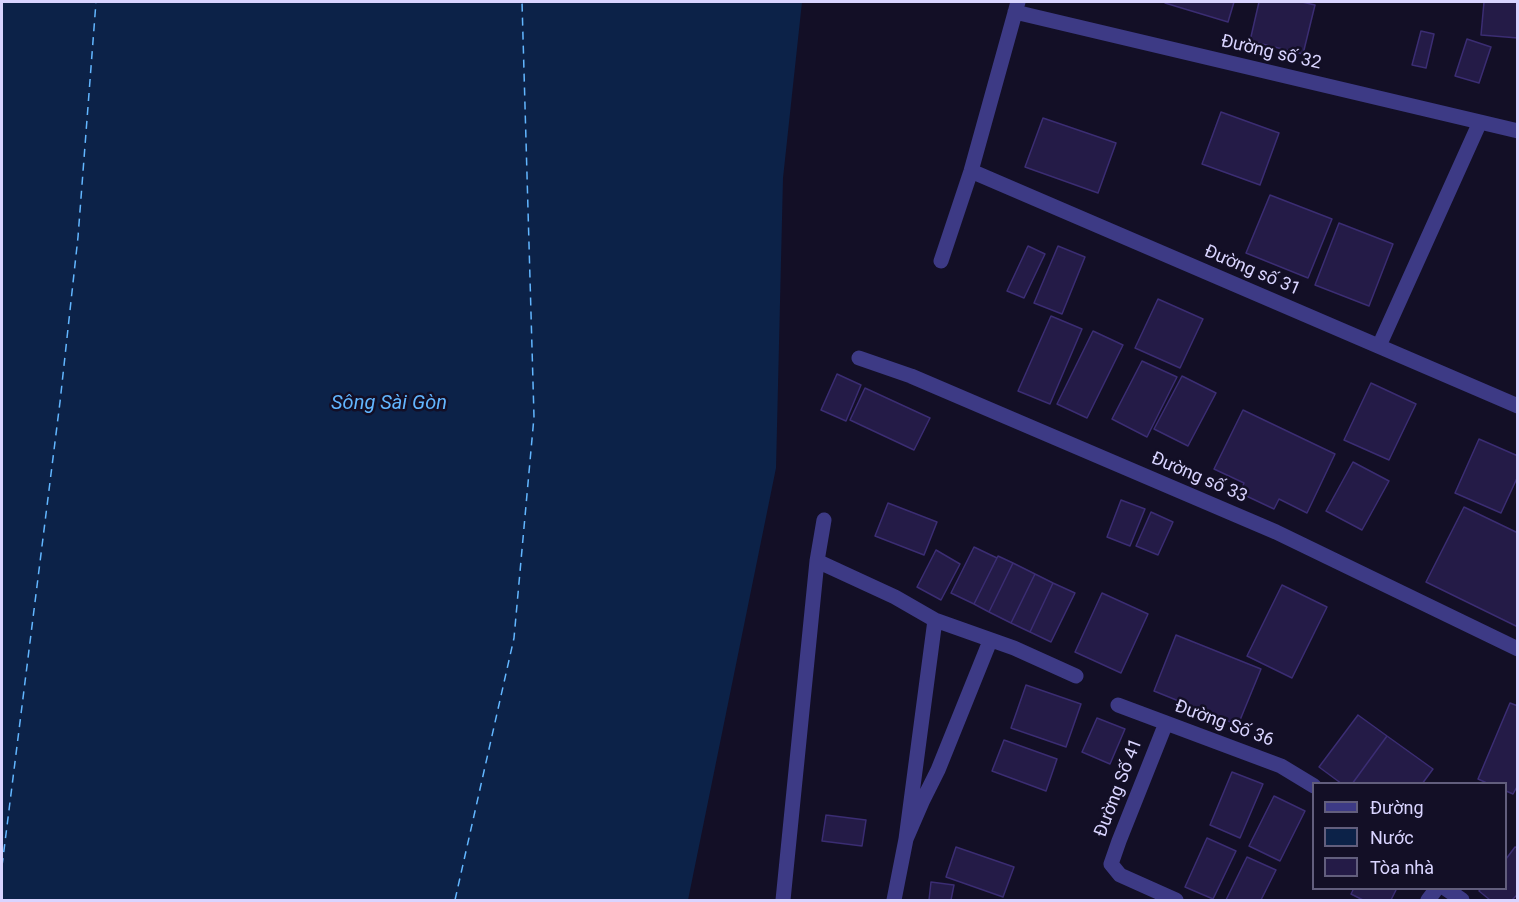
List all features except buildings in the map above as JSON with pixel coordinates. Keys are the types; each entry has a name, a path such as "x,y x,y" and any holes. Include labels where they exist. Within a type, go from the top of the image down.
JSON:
{"street":[{"name":"Đường số 32","path":"1016,7 1518,131"},
{"path":"941,261 971,171 1016,7"},
{"path":"1379,346 1480,122"},
{"name":"Đường số 31","path":"971,171 1518,406"},
{"name":"Đường số 33","path":"859,358 922,381 1276,532 1518,649"},
{"path":"783,900 817,561 824,520"},
{"path":"817,561 895,597 934,620 1014,648 1076,676"},
{"path":"894,900 906,839 934,620"},
{"path":"906,839 939,770 990,641"},
{"name":"Đường Số 36","path":"1118,705 1281,766 1312,785"},
{"name":"Đường Số 41","path":"1166,723 1111,864 1120,875 1176,900"},
{"path":"1448,890 1462,900"}],"water":[{"name":"Sông Sài Gòn","path":"2,2 802,2 783,178 776,468 688,900 2,900"}],"ferry route":[{"path":"2,866 60,402 78,237 96,2"},
{"path":"455,900 514,638 534,417 522,2"}]}
